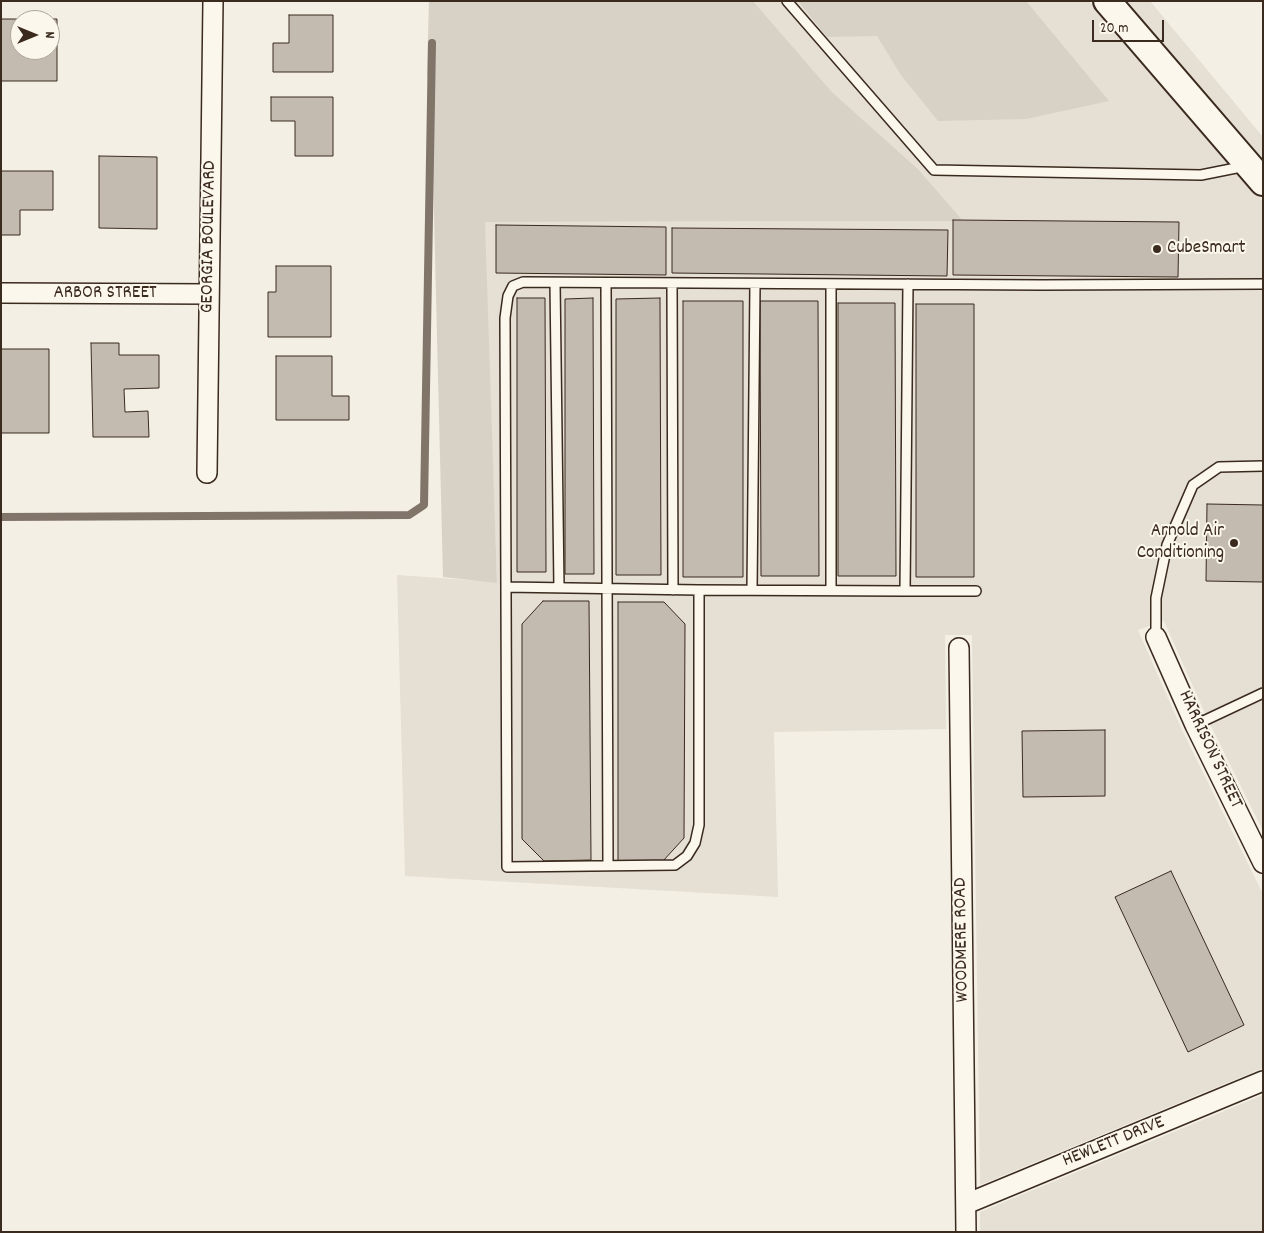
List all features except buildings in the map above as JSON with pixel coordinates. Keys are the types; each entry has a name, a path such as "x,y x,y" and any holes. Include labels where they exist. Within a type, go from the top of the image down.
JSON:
{"main road":[{"path":"1107,1 1256,174"}],"street":[{"name":"GEORGIA BOULEVARD","path":"207,473 213,1"},
{"name":"ARBOR STREET","path":"1,293 209,294"},
{"name":"HARRISON STREET","path":"1156,637 1195,725 1263,863"},
{"name":"WOODMERE ROAD","path":"959,648 966,1232"},
{"name":"HEWLETT DRIVE","path":"966,1204 1263,1081"}],"lane":[{"path":"787,1 934,170 1201,175 1256,174"},
{"path":"699,590 699,825 695,843 687,856 675,865 507,867 505,318 508,296 513,286 523,282 1263,284"},
{"path":"556,283 559,588"},
{"path":"606,283 608,866"},
{"path":"672,283 673,590"},
{"path":"752,590 755,284"},
{"path":"831,284 831,590"},
{"path":"905,591 908,284"},
{"path":"1156,637 1156,598 1167,545 1193,485 1219,467 1263,466"},
{"path":"506,587 673,590 976,591"},
{"path":"1195,725 1263,693"}],"shaded area":[{"path":"429,1 753,1 832,92 918,169 963,221 485,222 497,583 443,577 432,135 427,71"},
{"path":"753,1 1089,1 1263,202 1263,831 1208,720 1164,621 1138,630 1182,730 1263,894 1263,1068 980,1185 972,635 945,635 946,729 774,732 778,897 405,876 397,575 497,582 484,222 962,221 918,169 832,92"},
{"path":"798,1 1026,1 1109,101 1026,119 938,121 901,75 877,36 827,37"},
{"path":"1124,1 1150,1 1263,137 1263,162"},
{"path":"1263,1095 1263,1232 980,1232 980,1212"}],"waterway":[{"path":"1,517 409,515 424,505 432,43"}],"place":[{"name":"CubeSmart","path":"1157,249"},
{"name":"Arnold Air Conditioning","path":"1234,543"}]}
